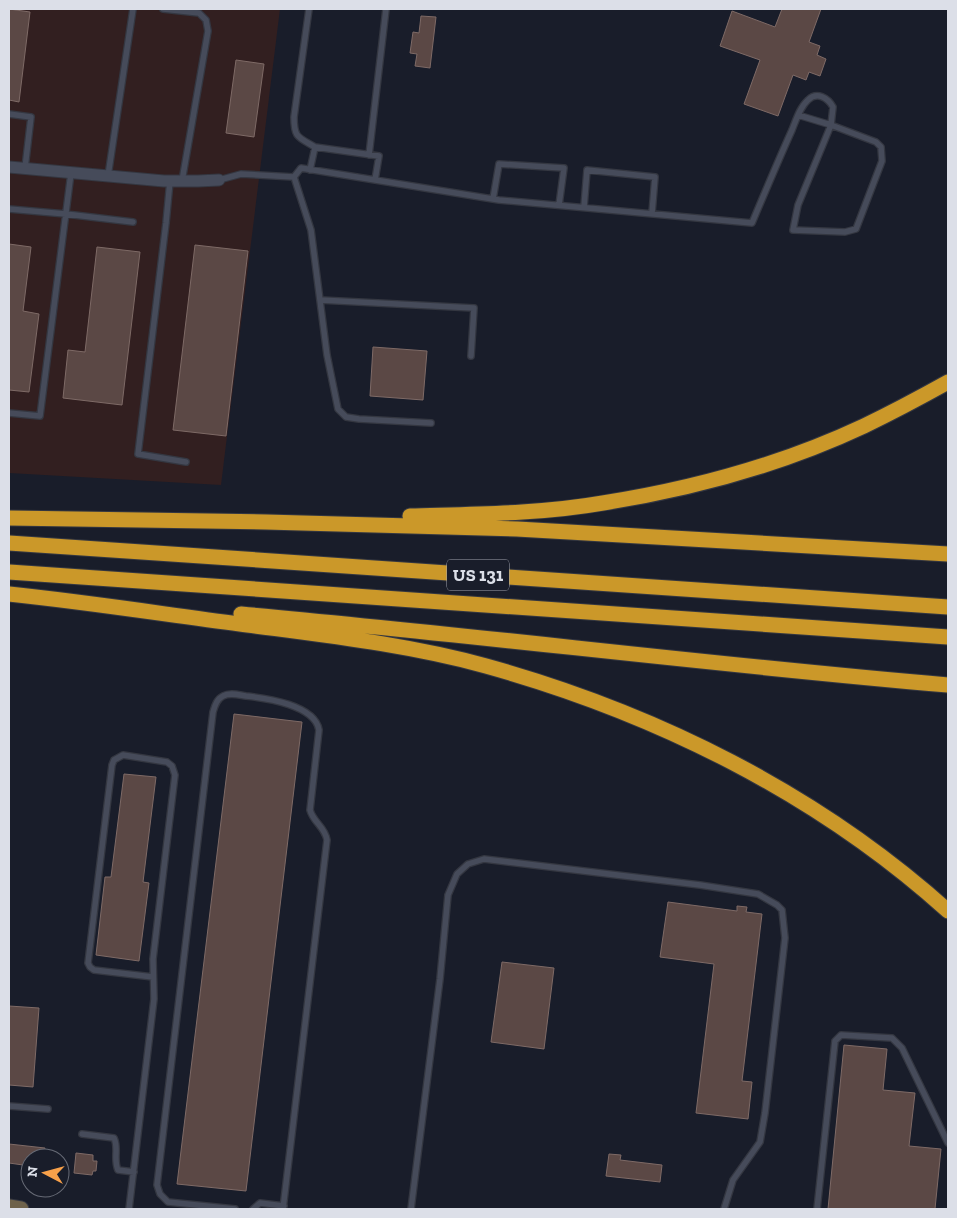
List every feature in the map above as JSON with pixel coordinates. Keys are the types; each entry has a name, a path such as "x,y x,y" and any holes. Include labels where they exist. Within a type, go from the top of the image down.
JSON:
{"highway":[{"path":"266,522 543,511 603,504 657,493 758,466 822,444 863,426 948,382"},
{"path":"9,518 266,522 577,531 948,554"},
{"name":"US 131","path":"9,543 948,607"},
{"name":"US 131","path":"9,572 948,637"},
{"path":"9,594 346,623 948,685"},
{"path":"75,601 320,634 418,651 483,666 582,696 678,735 776,787 872,849 948,911"}],"main road":[{"path":"9,1207 21,1209"}],"street":[{"path":"9,167 176,181 219,180"}],"lane":[{"path":"108,176 133,9"},
{"path":"163,9 199,12 206,20 208,31 166,223 138,454 186,462"},
{"path":"309,9 294,117 294,130 298,136 315,148 379,156 375,180"},
{"path":"369,155 386,9"},
{"path":"294,177 301,168 493,199 752,223 798,115 806,101 812,97 819,96 827,98 833,107 831,125 798,205 794,230 845,232 856,229 882,161 881,147 876,142 831,125 798,115"},
{"path":"9,114 31,117 25,168"},
{"path":"310,170 315,148"},
{"path":"493,199 499,164 564,168 559,205"},
{"path":"584,207 587,170 655,177 652,213"},
{"path":"9,413 40,416 71,172"},
{"path":"219,180 241,174 294,177"},
{"path":"294,177 311,230 327,355 338,410 346,417 359,419 431,423"},
{"path":"9,209 133,222"},
{"path":"320,300 474,308 471,356"},
{"path":"235,1209 168,1202 160,1194 157,1185 213,712 218,700 227,694 266,698 298,708 316,721 319,730 310,810 312,818 324,831 327,840 283,1207 260,1203 253,1209"},
{"path":"129,1209 154,999 153,960 175,775 172,766 167,762 123,755 114,760 112,764 88,963 94,970 153,977"},
{"path":"411,1209 440,978 448,895 457,874 468,864 484,859 700,885 758,894 778,905 782,910 784,938 765,1113 760,1142 733,1180 724,1209"},
{"path":"817,1209 835,1041 841,1035 892,1038 902,1048 948,1143"},
{"path":"9,1106 48,1110"},
{"path":"82,1134 114,1138 117,1143 115,1162 118,1170 134,1172"}],"shaded area":[{"path":"9,9 280,9 221,485 9,473"}],"building":[{"path":"9,9 30,12 19,102 9,100"},
{"path":"782,9 821,9 809,42 820,46 817,55 826,59 820,76 809,72 806,80 793,75 778,116 744,104 760,60 720,46 732,11 775,27"},
{"path":"421,16 436,17 430,68 415,66 417,54 410,53 413,32 419,33"},
{"path":"236,60 264,64 254,137 226,133"},
{"path":"9,244 31,247 23,311 39,314 29,392 9,390"},
{"path":"195,245 248,251 226,436 173,430"},
{"path":"97,247 140,252 122,405 63,398 68,350 85,352"},
{"path":"373,347 427,351 423,400 370,396"},
{"path":"234,714 302,722 246,1191 177,1184"},
{"path":"124,774 156,777 143,882 149,883 139,961 96,955 105,877 111,877"},
{"path":"668,902 737,911 737,906 747,907 746,912 762,914 742,1081 752,1082 748,1119 696,1113 714,964 660,957"},
{"path":"502,962 554,968 544,1049 491,1042"},
{"path":"9,1006 39,1008 33,1087 9,1085"},
{"path":"844,1045 887,1049 883,1090 915,1093 909,1146 941,1149 935,1209 828,1209"},
{"path":"9,1144 45,1148 20,1148 20,1165 9,1163"},
{"path":"76,1153 93,1155 93,1161 97,1161 96,1171 93,1171 92,1175 74,1173"},
{"path":"609,1154 621,1155 620,1160 662,1165 660,1182 606,1176"}]}
